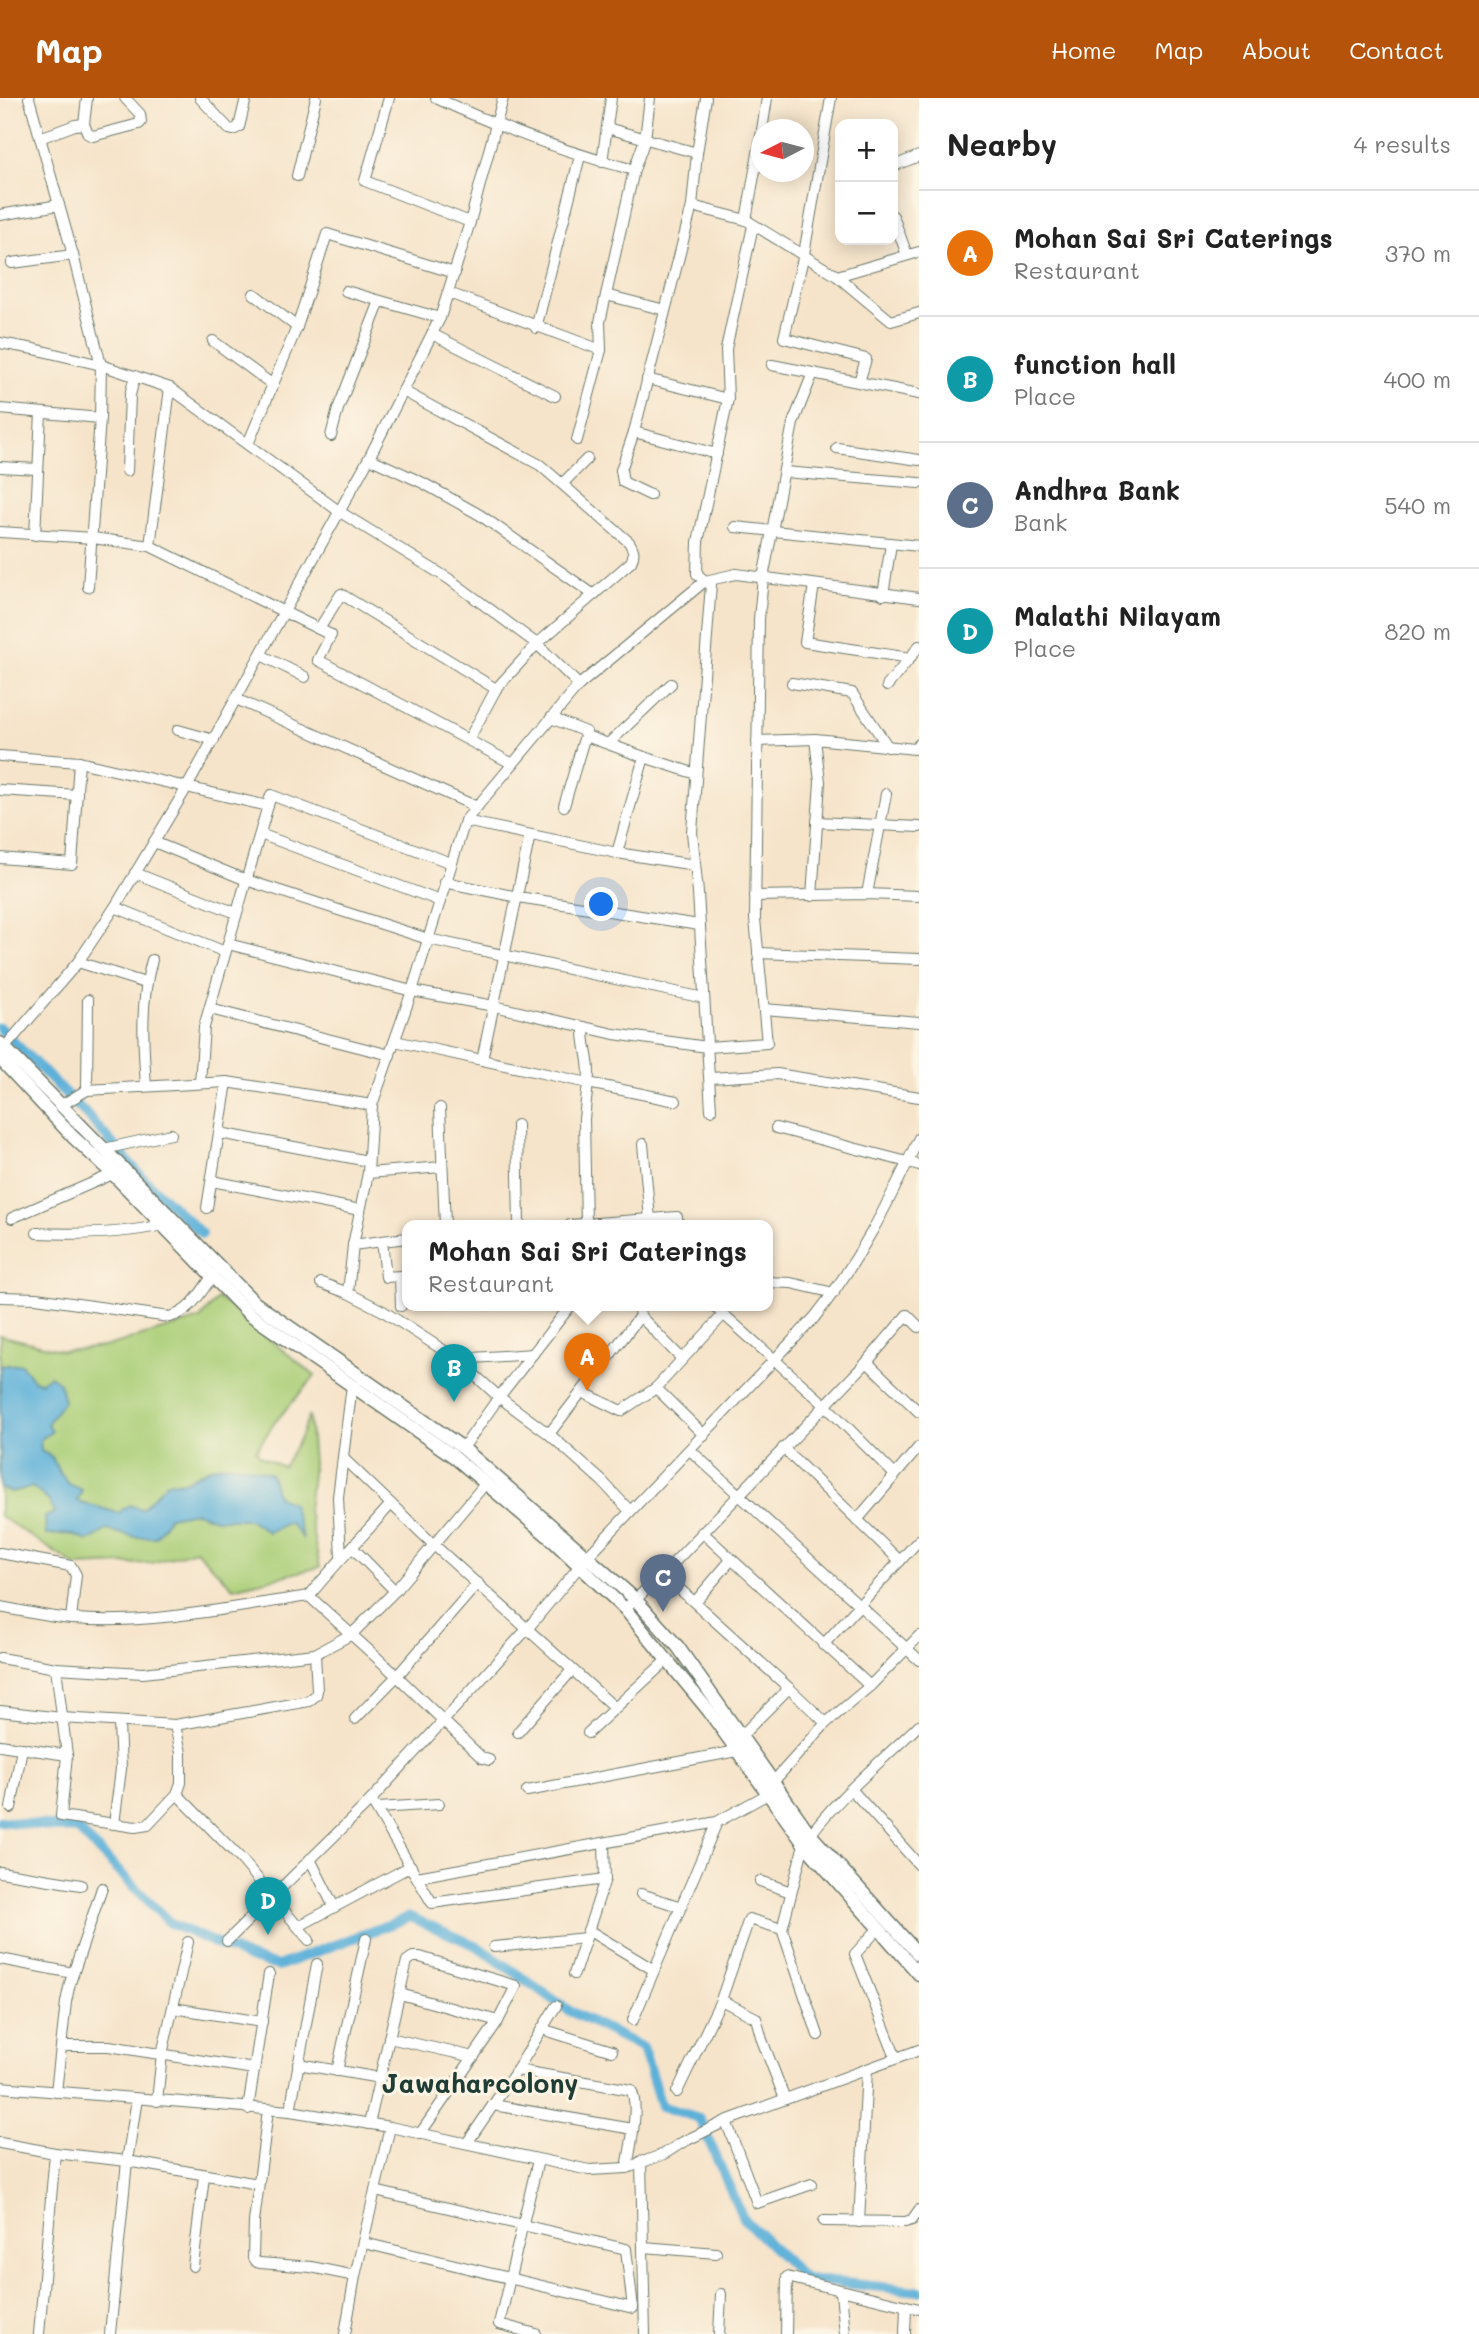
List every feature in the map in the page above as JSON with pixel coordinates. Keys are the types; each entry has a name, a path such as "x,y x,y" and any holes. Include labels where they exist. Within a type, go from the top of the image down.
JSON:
{"main road":[{"path":"5,1047 69,1101 255,1303 463,1448 584,1561 668,1659 768,1794 878,1929 919,1974"},
{"path":"5,1047 73,1137 258,1321 423,1433 635,1599 678,1647 742,1735 807,1839 918,1951"}],"street":[{"path":"29,98 101,365 93,538 88,587"},
{"path":"87,98 84,124 90,136 139,124 140,114 125,98"},
{"path":"200,98 233,130 239,127 246,98"},
{"path":"297,176 316,98"},
{"path":"389,98 365,181 470,222"},
{"path":"436,98 497,127 580,156 634,170"},
{"path":"5,1047 78,962 115,907 214,740 369,458 440,318 470,222 503,98"},
{"path":"602,162 611,98"},
{"path":"577,440 601,350 600,321 634,170 645,139 650,98"},
{"path":"650,495 628,486 621,477 621,470 634,432 692,206 706,98"},
{"path":"764,119 767,98"},
{"path":"831,98 804,254 784,338 866,359 859,382"},
{"path":"40,138 84,124"},
{"path":"607,128 697,153"},
{"path":"536,328 580,156"},
{"path":"898,164 919,156"},
{"path":"711,1110 692,832 711,584 697,574 698,542 728,399 726,349 755,182"},
{"path":"0,215 60,205"},
{"path":"692,206 749,223 804,254 837,276 891,321 919,313"},
{"path":"898,230 907,255"},
{"path":"248,444 297,327 327,234 455,273"},
{"path":"837,276 919,251"},
{"path":"12,263 73,255"},
{"path":"346,291 440,318"},
{"path":"449,293 536,328 601,350"},
{"path":"254,294 297,327"},
{"path":"606,295 665,310"},
{"path":"331,436 338,409 380,301"},
{"path":"432,334 555,396"},
{"path":"213,341 273,384"},
{"path":"0,344 101,365 170,388 340,512 449,579 537,644 579,685"},
{"path":"772,365 919,394"},
{"path":"115,907 226,948 614,1034 707,1047 767,1043 755,896 759,618 793,424 813,373"},
{"path":"127,471 130,395 135,376"},
{"path":"647,379 728,399"},
{"path":"150,546 170,388"},
{"path":"403,391 540,465 634,549 635,555 631,562 537,644 496,689 469,739"},
{"path":"0,409 100,418"},
{"path":"35,535 41,413"},
{"path":"634,432 717,453"},
{"path":"837,448 919,460"},
{"path":"369,458 423,483 480,515 594,595"},
{"path":"562,483 587,459"},
{"path":"0,467 38,469"},
{"path":"784,472 919,483"},
{"path":"735,527 919,546"},
{"path":"0,532 93,538 150,546 331,635 318,660 513,764"},
{"path":"883,595 891,544"},
{"path":"348,1293 353,1245 368,1173 372,1105 412,991 444,882 466,821 477,807 579,685 705,581 736,574 919,598"},
{"path":"814,585 805,642 910,658"},
{"path":"319,629 341,594 496,689"},
{"path":"887,686 919,646"},
{"path":"261,655 305,677"},
{"path":"792,683 852,693 888,747"},
{"path":"609,743 671,684"},
{"path":"236,699 477,807"},
{"path":"551,718 586,732 564,806"},
{"path":"178,730 214,740"},
{"path":"586,736 696,774"},
{"path":"757,741 815,739 915,749 919,744"},
{"path":"812,896 820,782 815,739"},
{"path":"0,756 79,762 268,806"},
{"path":"617,853 644,757"},
{"path":"0,858 72,864 79,762"},
{"path":"0,790 77,795"},
{"path":"867,894 886,794"},
{"path":"200,1083 204,1027 271,795 451,863"},
{"path":"466,821 617,853 695,865"},
{"path":"817,822 919,827"},
{"path":"260,834 440,901"},
{"path":"482,1060 530,835"},
{"path":"154,842 246,880 428,939 704,998"},
{"path":"135,873 236,913"},
{"path":"444,882 518,897 699,925"},
{"path":"755,896 919,896"},
{"path":"758,953 919,959"},
{"path":"146,1086 142,1025 145,983 152,960"},
{"path":"78,962 145,983"},
{"path":"87,1090 88,1000"},
{"path":"210,1009 390,1055"},
{"path":"764,1009 919,1023"},
{"path":"584,1027 585,1050 591,1070 584,1119 586,1220"},
{"path":"395,1041 676,1101"},
{"path":"710,1078 777,1074 919,1097"},
{"path":"69,1101 87,1090 227,1082 372,1105"},
{"path":"207,1208 227,1082"},
{"path":"440,1108 445,1220"},
{"path":"516,1125 519,1220"},
{"path":"776,1128 919,1165"},
{"path":"220,1133 368,1161"},
{"path":"112,1147 171,1134"},
{"path":"227,1941 272,1894 374,1804 584,1561 834,1293 874,1232 919,1138"},
{"path":"643,1144 650,1219"},
{"path":"368,1173 442,1167"},
{"path":"12,1218 113,1174"},
{"path":"212,1181 360,1210"},
{"path":"637,1220 677,1217 677,1220"},
{"path":"37,1233 78,1235 127,1232 163,1225"},
{"path":"353,1245 402,1239"},
{"path":"382,1241 386,1278 400,1276 402,1286"},
{"path":"0,1297 36,1298 169,1318 180,1315 190,1307 213,1275"},
{"path":"773,1282 791,1283 834,1293"},
{"path":"321,1283 383,1311 457,1359 499,1397 549,1434 602,1481 630,1511"},
{"path":"383,1311 402,1307"},
{"path":"463,1448 566,1311"},
{"path":"549,1434 638,1311"},
{"path":"640,1311 682,1359"},
{"path":"719,1311 824,1404 895,1475"},
{"path":"582,1392 621,1411 656,1388 723,1315"},
{"path":"625,1609 663,1574 867,1362 907,1315 919,1327"},
{"path":"457,1359 533,1354"},
{"path":"867,1362 919,1412"},
{"path":"341,1557 338,1497 352,1385"},
{"path":"656,1388 704,1435"},
{"path":"857,1520 919,1447"},
{"path":"783,1448 900,1561"},
{"path":"690,1450 919,1660"},
{"path":"344,1459 615,1708"},
{"path":"0,1658 56,1668 143,1673 316,1654 352,1634 395,1591 485,1484"},
{"path":"0,1607 71,1619 113,1620 181,1615 309,1596 391,1504"},
{"path":"702,1532 870,1686"},
{"path":"823,1645 919,1540"},
{"path":"353,1548 395,1591"},
{"path":"0,1553 71,1566 76,1575 71,1619"},
{"path":"695,1602 731,1560"},
{"path":"663,1574 826,1723"},
{"path":"355,1718 397,1676 478,1583"},
{"path":"309,1596 482,1758 489,1760"},
{"path":"773,1782 826,1723 870,1686 919,1636"},
{"path":"0,1711 119,1723 175,1725 309,1701 316,1696 317,1691 316,1654"},
{"path":"588,1733 668,1659"},
{"path":"56,1668 67,1755 61,1816 135,1827 148,1825 177,1794 181,1783 181,1753 175,1725"},
{"path":"518,1732 572,1670"},
{"path":"742,1735 789,1688"},
{"path":"114,1824 121,1769 119,1723"},
{"path":"818,2035 782,1928 807,1839 852,1790 919,1725"},
{"path":"0,1745 67,1755"},
{"path":"11,1808 22,1748"},
{"path":"527,1791 737,1751"},
{"path":"852,1790 917,1862"},
{"path":"177,1794 272,1894 309,1940"},
{"path":"417,1877 718,1822 768,1794"},
{"path":"374,1804 439,1804"},
{"path":"374,1804 432,1903 605,1879"},
{"path":"633,2020 718,1822"},
{"path":"574,1974 605,1879 604,1843"},
{"path":"310,1859 334,1907"},
{"path":"299,1926 411,1866"},
{"path":"0,1872 81,1885"},
{"path":"760,1881 792,1892"},
{"path":"57,2092 66,2002 102,1888"},
{"path":"641,1894 681,1907"},
{"path":"677,2092 720,2000 749,1919 782,1928"},
{"path":"878,1929 855,1954 896,2059"},
{"path":"494,1947 587,1934 654,1970"},
{"path":"337,2070 366,1939"},
{"path":"157,2101 162,2054 188,1942"},
{"path":"369,2124 407,1961 420,1956 516,1986 498,2021 420,2134"},
{"path":"0,1959 73,1973"},
{"path":"290,2111 317,1964"},
{"path":"248,2109 269,1974"},
{"path":"400,1994 498,2021"},
{"path":"720,2000 756,2018 785,2099"},
{"path":"467,2143 517,2070 556,2006"},
{"path":"173,2008 262,2022"},
{"path":"542,2029 612,2051"},
{"path":"389,2038 474,2057"},
{"path":"62,2046 109,2046 254,2069"},
{"path":"0,2087 290,2111 390,2127 589,2170 627,2168 664,2154 726,2121 919,2050"},
{"path":"299,2064 380,2078"},
{"path":"859,2222 867,2069"},
{"path":"517,2070 628,2088 634,2093 633,2129 627,2168"},
{"path":"110,2334 127,2161 137,2099"},
{"path":"493,2105 633,2129"},
{"path":"268,2110 254,2222 253,2258 256,2262 311,2267 355,2276"},
{"path":"726,2121 757,2203 812,2184"},
{"path":"345,2334 355,2276 390,2127"},
{"path":"0,2143 55,2153 127,2161 258,2184"},
{"path":"39,2334 55,2153"},
{"path":"536,2334 499,2324 538,2160"},
{"path":"641,2161 645,2334"},
{"path":"194,2266 204,2176"},
{"path":"364,2244 633,2308 626,2249 375,2192"},
{"path":"824,2221 905,2222 912,2220 919,2210"},
{"path":"644,2247 716,2253"},
{"path":"786,2334 788,2277 919,2309"},
{"path":"841,2292 845,2334"},
{"path":"719,2334 721,2294"},
{"path":"905,2334 906,2307"}],"green space":[{"path":"218,1298 315,1376 275,1422 256,1450 260,1456 283,1467 300,1438 309,1415 313,1464 308,1511 320,1567 233,1588 196,1550 152,1563 76,1566 0,1516 0,1335 63,1351 104,1347 200,1319"}],"water":[{"path":"21,1364 33,1380 41,1382 49,1376 59,1382 64,1401 47,1424 51,1432 40,1440 41,1451 52,1457 59,1472 70,1485 82,1490 77,1501 118,1513 129,1505 142,1509 167,1482 186,1481 219,1466 245,1466 271,1474 277,1496 292,1503 303,1539 289,1522 268,1532 249,1519 215,1519 196,1512 169,1517 156,1537 135,1537 107,1530 88,1541 70,1534 46,1535 45,1517 54,1513 49,1501 32,1487 11,1492 0,1488 0,1366"}],"waterway":[{"path":"0,1028 86,1114 142,1177 202,1234"},
{"path":"0,1821 77,1829 171,1924 252,1959 278,1966 410,1917 477,1946 570,2011 643,2048 661,2106 699,2118 743,2218 805,2279 919,2291"}],"place":[{"name":"Mohan Sai Sri Caterings","path":"587,1391"},
{"name":"function hall","path":"454,1402"},
{"name":"Andhra Bank","path":"663,1612"},
{"name":"Malathi Nilayam","path":"268,1935"}],"district":[{"name":"Jawaharcolony","path":"480,2083"}]}
